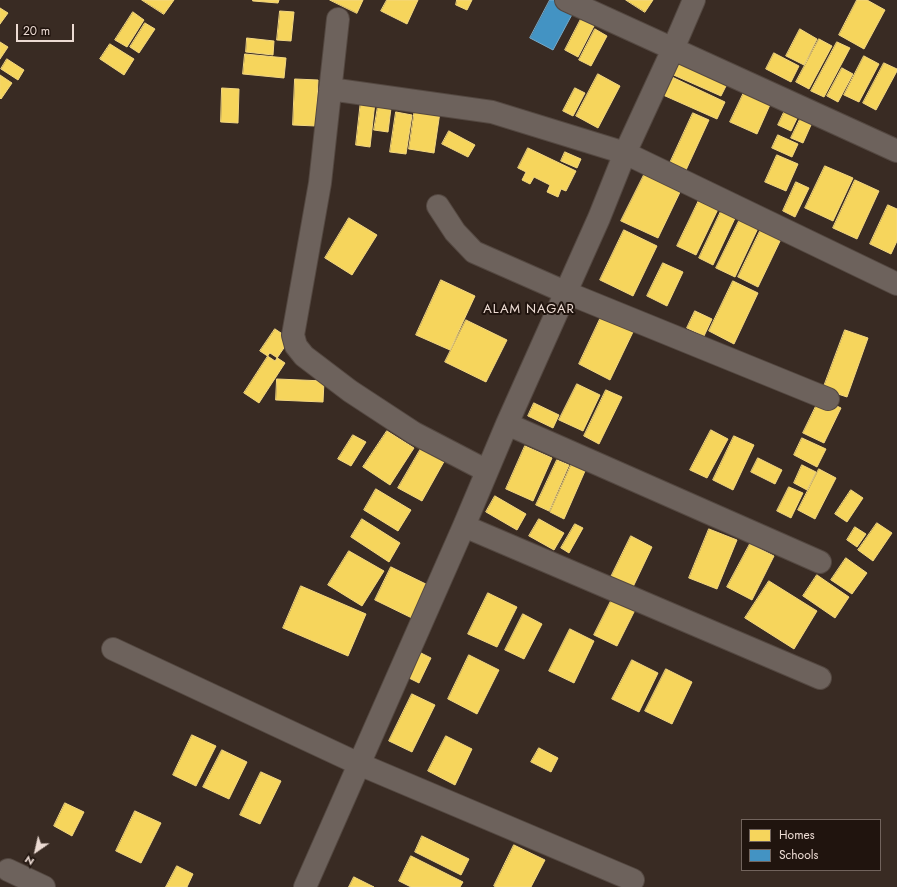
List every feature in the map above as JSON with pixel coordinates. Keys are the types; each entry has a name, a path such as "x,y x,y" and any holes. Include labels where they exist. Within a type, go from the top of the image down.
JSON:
{"street":[{"path":"566,0 897,151"},
{"path":"305,887 565,292 599,218 625,153 694,0"},
{"path":"338,19 320,183 293,335 296,346 304,356 350,391 408,429 487,471"},
{"path":"330,89 492,112 625,153 897,284"},
{"path":"438,206 455,232 474,252 565,292 828,399"},
{"path":"507,424 820,562"},
{"path":"464,526 820,678"},
{"path":"113,649 359,764 633,880"},
{"path":"8,870 44,887"}],"building: Homes":[{"path":"142,0 174,0 164,14"},
{"path":"253,0 279,0 278,3"},
{"path":"330,0 363,0 357,13"},
{"path":"387,0 418,0 407,24 381,11"},
{"path":"457,0 472,0 467,10 456,5"},
{"path":"626,0 653,0 645,12"},
{"path":"857,0 867,0 885,10 864,49 839,35"},
{"path":"0,8 8,13 0,24"},
{"path":"280,11 294,12 291,41 277,40"},
{"path":"133,12 144,20 127,47 115,40"},
{"path":"581,19 594,26 578,57 565,50"},
{"path":"145,23 155,29 139,53 130,47"},
{"path":"595,29 607,36 591,66 579,60"},
{"path":"800,29 817,39 804,65 786,56"},
{"path":"247,38 274,41 273,55 246,52"},
{"path":"819,39 832,46 809,89 796,82"},
{"path":"0,42 8,47 0,59"},
{"path":"837,42 850,48 824,97 811,91"},
{"path":"110,44 134,59 124,75 100,59"},
{"path":"774,53 799,66 791,82 766,69"},
{"path":"245,54 286,58 284,78 243,74"},
{"path":"864,56 879,64 859,102 844,95"},
{"path":"7,59 24,70 18,80 1,69"},
{"path":"675,59 728,82 721,96 669,73"},
{"path":"884,63 897,69 897,71 876,110 863,103"},
{"path":"842,68 853,74 838,102 827,96"},
{"path":"598,74 620,86 598,128 576,116"},
{"path":"0,75 12,83 1,99 0,98"},
{"path":"672,77 725,102 717,119 663,95"},
{"path":"295,79 318,80 316,126 293,125"},
{"path":"747,86 773,98 757,134 730,122"},
{"path":"222,88 239,89 238,123 221,122"},
{"path":"575,88 585,93 573,116 563,111"},
{"path":"361,100 375,102 370,147 356,145"},
{"path":"378,106 391,108 388,132 374,130"},
{"path":"787,106 800,112 791,131 778,125"},
{"path":"415,108 440,112 434,153 409,149"},
{"path":"804,111 815,116 803,143 791,138"},
{"path":"396,112 412,115 406,154 390,152"},
{"path":"693,113 709,120 686,170 670,163"},
{"path":"449,131 475,145 468,157 442,144"},
{"path":"778,135 798,144 792,157 772,148"},
{"path":"528,148 576,171 566,191 561,189 558,197 547,192 550,185 534,177 530,184 522,180 526,172 518,168"},
{"path":"565,152 581,159 577,168 561,161"},
{"path":"777,155 798,164 786,191 765,182"},
{"path":"825,166 853,178 833,221 805,208"},
{"path":"646,171 682,188 658,238 621,221"},
{"path":"855,180 879,191 857,239 833,228"},
{"path":"796,182 809,188 795,217 783,211"},
{"path":"702,194 721,203 696,255 677,246"},
{"path":"888,205 897,209 897,241 891,254 870,244"},
{"path":"723,207 737,214 713,265 699,258"},
{"path":"742,215 760,224 735,277 716,268"},
{"path":"349,218 377,235 352,275 325,258"},
{"path":"762,227 782,237 758,287 738,277"},
{"path":"624,230 657,246 633,296 600,280"},
{"path":"663,263 683,272 667,306 647,296"},
{"path":"441,280 475,296 450,350 416,335"},
{"path":"733,281 758,293 734,344 709,331"},
{"path":"695,311 712,319 704,336 687,328"},
{"path":"601,317 633,332 610,380 579,364"},
{"path":"466,320 507,340 486,382 445,362"},
{"path":"275,329 290,339 275,361 260,351"},
{"path":"845,330 868,338 847,397 823,389"},
{"path":"270,353 285,363 259,403 244,393"},
{"path":"277,379 324,381 323,402 276,400"},
{"path":"577,384 600,395 583,431 559,420"},
{"path":"606,390 622,397 599,444 584,436"},
{"path":"820,398 841,408 824,443 803,433"},
{"path":"534,403 559,415 553,428 528,416"},
{"path":"711,430 728,439 707,478 690,470"},
{"path":"387,431 414,448 390,485 363,467"},
{"path":"353,435 366,442 351,466 338,459"},
{"path":"734,436 754,445 733,490 713,480"},
{"path":"802,438 826,449 817,467 794,455"},
{"path":"423,445 446,458 422,501 398,488"},
{"path":"525,446 552,458 533,501 506,489"},
{"path":"758,458 782,470 775,484 751,472"},
{"path":"557,460 569,465 549,511 536,505"},
{"path":"571,465 585,471 564,519 550,512"},
{"path":"802,465 816,472 807,490 794,483"},
{"path":"819,469 836,478 815,519 798,510"},
{"path":"789,487 803,493 791,518 777,511"},
{"path":"376,489 411,510 398,531 364,510"},
{"path":"851,490 863,498 847,522 835,514"},
{"path":"495,496 526,514 517,530 486,512"},
{"path":"362,519 400,543 389,562 351,537"},
{"path":"539,519 564,533 554,550 529,536"},
{"path":"877,523 892,533 873,561 858,550"},
{"path":"575,524 583,528 569,553 561,548"},
{"path":"855,527 866,534 857,547 847,540"},
{"path":"709,529 737,540 717,589 689,578"},
{"path":"631,536 652,547 633,587 611,577"},
{"path":"750,544 774,556 752,600 727,587"},
{"path":"349,551 384,571 362,606 328,585"},
{"path":"846,558 867,573 852,594 831,580"},
{"path":"391,567 432,587 416,620 375,600"},
{"path":"817,575 849,597 835,618 803,596"},
{"path":"769,581 817,611 794,649 745,618"},
{"path":"301,586 366,614 348,656 283,628"},
{"path":"488,593 517,607 497,647 468,634"},
{"path":"613,597 636,608 617,646 594,635"},
{"path":"523,614 542,624 524,659 505,650"},
{"path":"570,629 594,641 574,683 549,671"},
{"path":"415,650 431,658 419,683 403,675"},
{"path":"469,655 499,670 477,714 448,699"},
{"path":"632,660 658,673 639,712 612,699"},
{"path":"666,669 692,682 672,724 645,711"},
{"path":"412,694 435,705 412,752 389,741"},
{"path":"192,735 216,746 196,786 173,775"},
{"path":"446,736 472,749 455,785 428,771"},
{"path":"539,748 558,758 551,772 531,762"},
{"path":"222,750 247,762 229,799 203,787"},
{"path":"261,772 281,781 260,824 240,815"},
{"path":"65,803 84,812 72,836 54,826"},
{"path":"135,811 161,823 141,863 116,851"},
{"path":"422,836 469,859 461,875 415,852"},
{"path":"514,845 545,860 531,887 496,887 494,886"},
{"path":"411,856 463,882 460,887 411,887 399,881"},
{"path":"177,866 193,874 187,887 166,887"},
{"path":"354,877 374,887 349,887"}],"building: Schools":[{"path":"550,0 558,0 575,9 553,50 530,38"}],"district":[{"name":"ALAM NAGAR","path":"529,310"}]}
